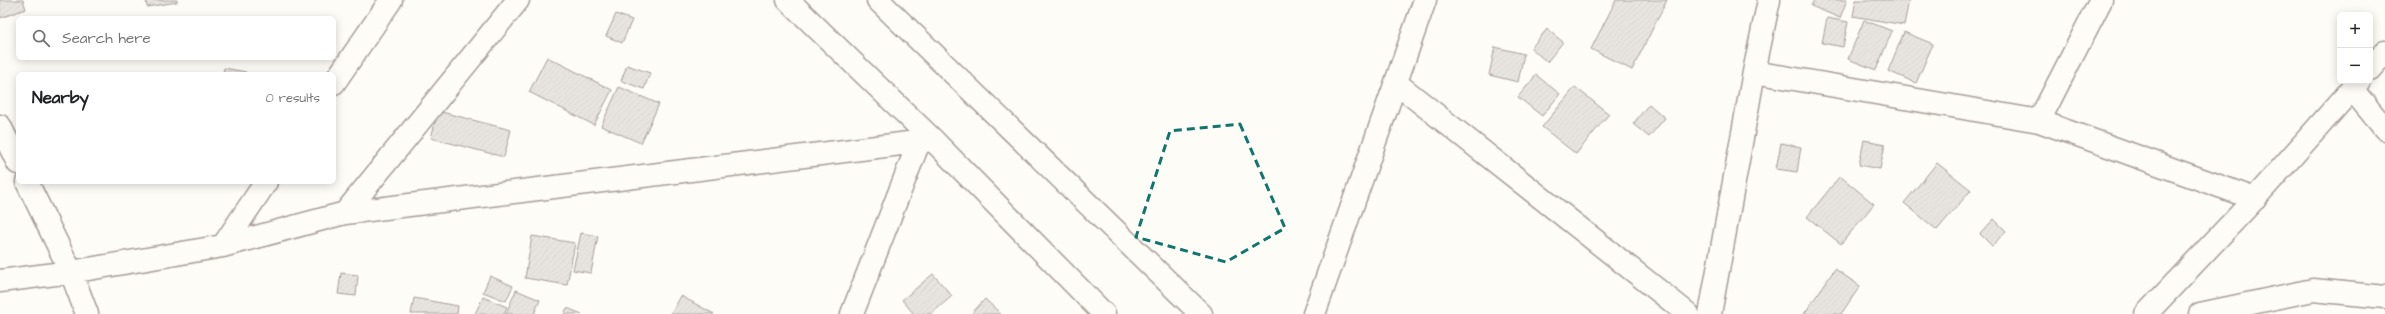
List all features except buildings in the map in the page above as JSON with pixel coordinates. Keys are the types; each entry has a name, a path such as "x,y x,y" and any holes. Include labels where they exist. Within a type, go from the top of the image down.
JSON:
{"street":[{"path":"336,80 391,0"},
{"path":"345,213 518,0"},
{"path":"788,0 926,141 1104,314"},
{"path":"878,0 1202,314"},
{"path":"1314,314 1425,0"},
{"path":"1710,314 1754,72 1769,0"},
{"path":"2039,121 2101,0"},
{"path":"2373,66 2385,52"},
{"path":"1754,72 2039,121 2255,199"},
{"path":"1396,83 1688,314"},
{"path":"2146,314 2255,199 2355,85 2385,129"},
{"path":"0,126 16,159"},
{"path":"0,282 71,272 223,246 345,213 926,141"},
{"path":"852,314 926,141"},
{"path":"28,184 71,272 87,314"},
{"path":"223,246 265,184"},
{"path":"2200,314 2313,290 2385,297"}],"highlighted area":[{"path":"1240,124 1285,228 1226,262 1136,237 1170,131"}]}
